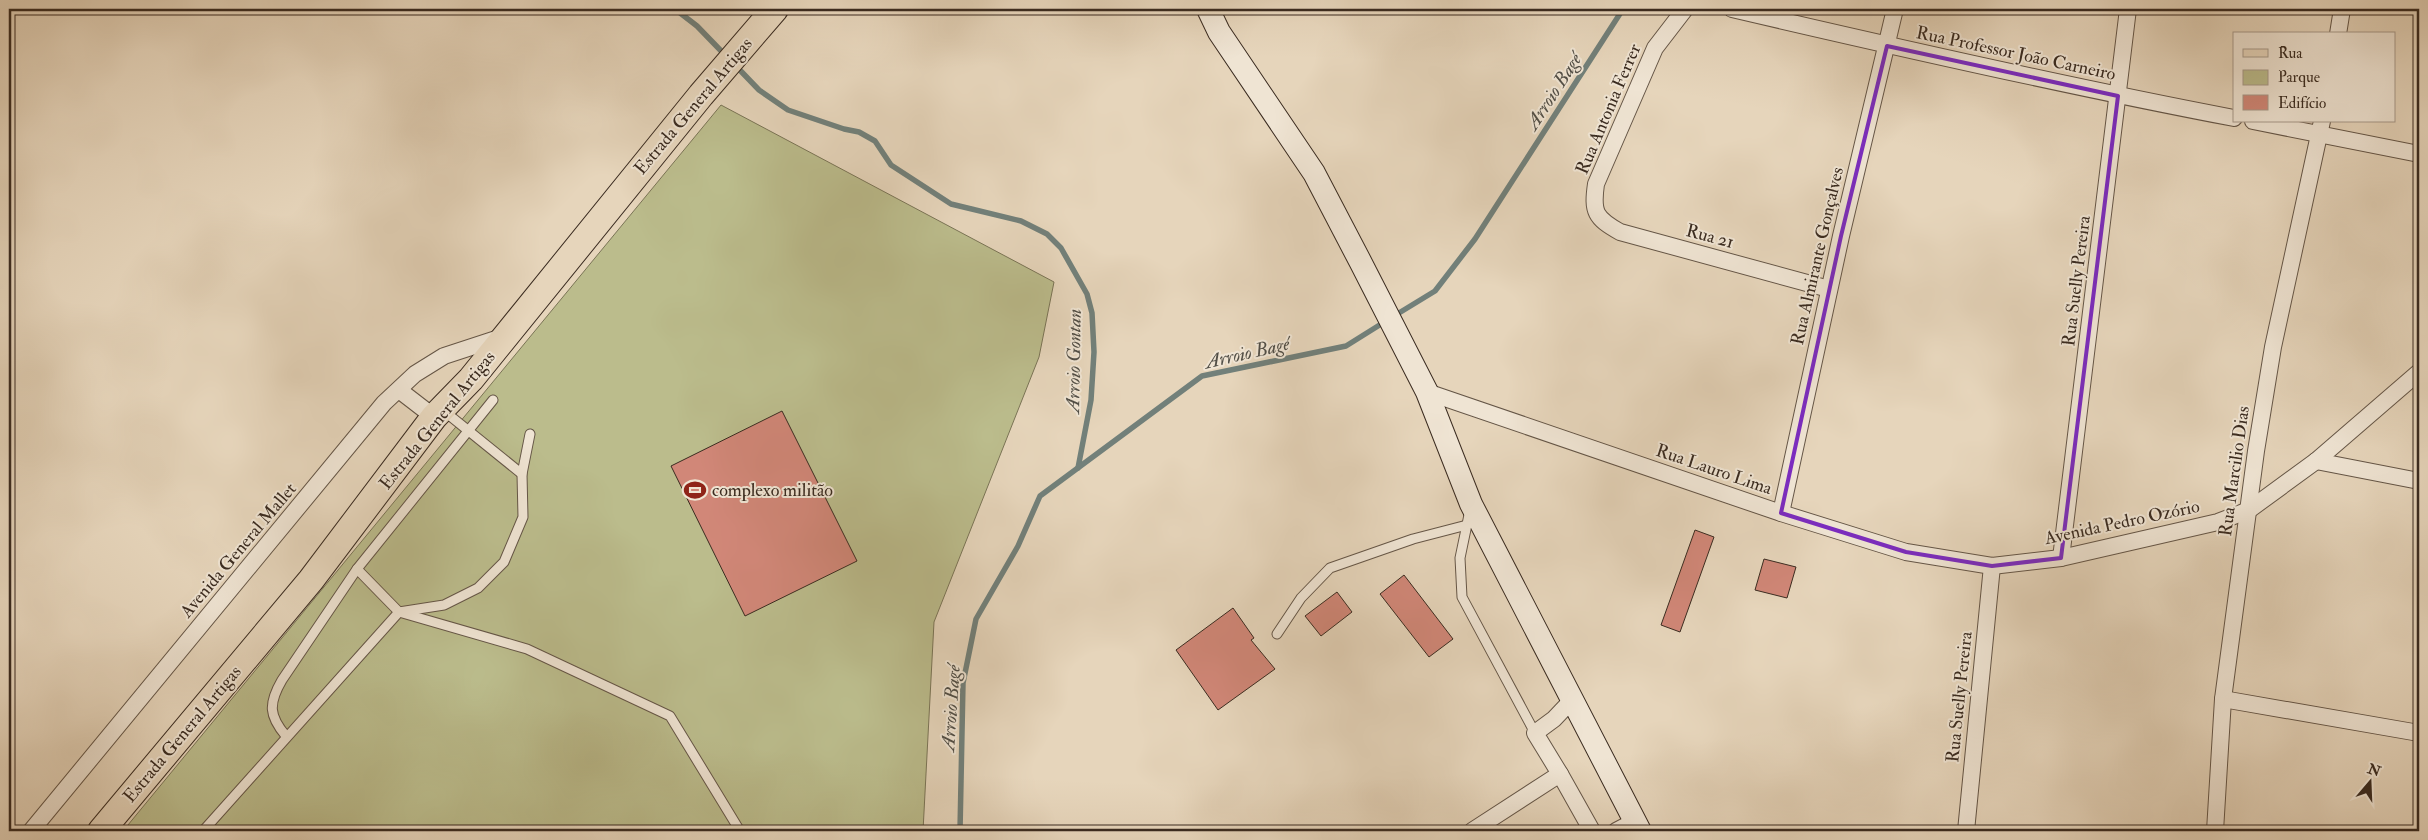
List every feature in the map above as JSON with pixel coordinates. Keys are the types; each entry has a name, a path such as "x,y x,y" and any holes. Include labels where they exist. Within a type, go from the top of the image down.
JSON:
{"main road":[{"name":"Estrada General Artigas","path":"101,831 311,580 438,413 471,379 774,9"},
{"path":"1192,9 1219,32"},
{"path":"1208,9 1219,32 1314,173 1361,263 1427,392 1469,514 1572,700 1630,828"}],"street":[{"name":"Rua Antonia Ferrer","path":"1593,205 1596,184 1655,48 1685,9"},
{"name":"Rua Professor João Carneiro","path":"1732,9 1887,46 2118,96 2233,118"},
{"name":"Rua Almirante Gonçalves","path":"1781,512 1829,289 1895,9"},
{"name":"Rua Suelly Pereira","path":"2061,558 2128,9"},
{"path":"2338,32 2342,9"},
{"path":"2263,122 2321,128 2419,154"},
{"name":"Rua Marcilio Dias","path":"2215,831 2223,699 2273,347 2321,128"},
{"name":"Rua 21","path":"1593,205 1601,221 1620,232 1829,289"},
{"name":"Avenida General Mallet","path":"31,831 378,411 415,374 444,356 506,335"},
{"name":"Avenida Pedro Ozório","path":"1992,566 2061,558 2218,522 2249,510 2316,461 2419,372"},
{"path":"399,390 438,413"},
{"name":"Rua Lauro Lima","path":"1427,392 1781,512 1906,552 1992,566"},
{"path":"2316,461 2419,481"},
{"name":"Rua Suelly Pereira","path":"1966,831 1992,566"},
{"path":"2223,699 2419,733"},
{"path":"1572,700 1554,719 1535,733 1592,831"},
{"path":"1472,831 1560,774"}],"lane":[{"path":"286,736 274,721 272,707 274,694 357,569 493,400"},
{"path":"438,413 469,429 522,474"},
{"path":"203,831 286,736 355,664 399,612 444,604 478,588 504,562 523,517 522,474 530,434"},
{"path":"1277,634 1301,598 1330,568 1413,539 1469,514"},
{"path":"1469,514 1460,558 1462,596 1535,733"},
{"path":"357,569 399,612 527,649 670,716 740,831"}],"highlighted area":[{"path":"1887,46 2118,96 2061,558 1992,566 1906,552 1781,513 1841,236"}],"green space":[{"name":"complexo militão","path":"721,105 1054,282 1039,357 934,622 923,831 123,831"}],"building":[{"path":"782,411 857,561 745,616 671,466"},
{"path":"1695,530 1714,537 1680,632 1661,625"},
{"path":"1764,559 1796,567 1787,598 1755,590"},
{"path":"1404,575 1453,639 1429,657 1380,594"},
{"path":"1337,592 1352,612 1321,636 1305,616"},
{"path":"1233,608 1254,638 1251,640 1275,669 1218,710 1176,650"}],"waterway":[{"name":"Arroio Gontan","path":"675,9 697,26 726,56"},
{"name":"Arroio Bagé","path":"1394,316 1435,291 1475,239 1623,9"},
{"name":"Arroio Gontan","path":"735,65 759,90 788,110 844,129 859,132 875,141 891,165 951,204 1021,221 1047,234 1061,248 1087,294 1092,313 1094,352 1091,400 1078,468"},
{"name":"Arroio Bagé","path":"960,831 963,683 976,619 1018,546 1040,496 1202,376 1346,346 1386,321"}],"place":[{"name":"complexo militão","path":"695,490"}]}
